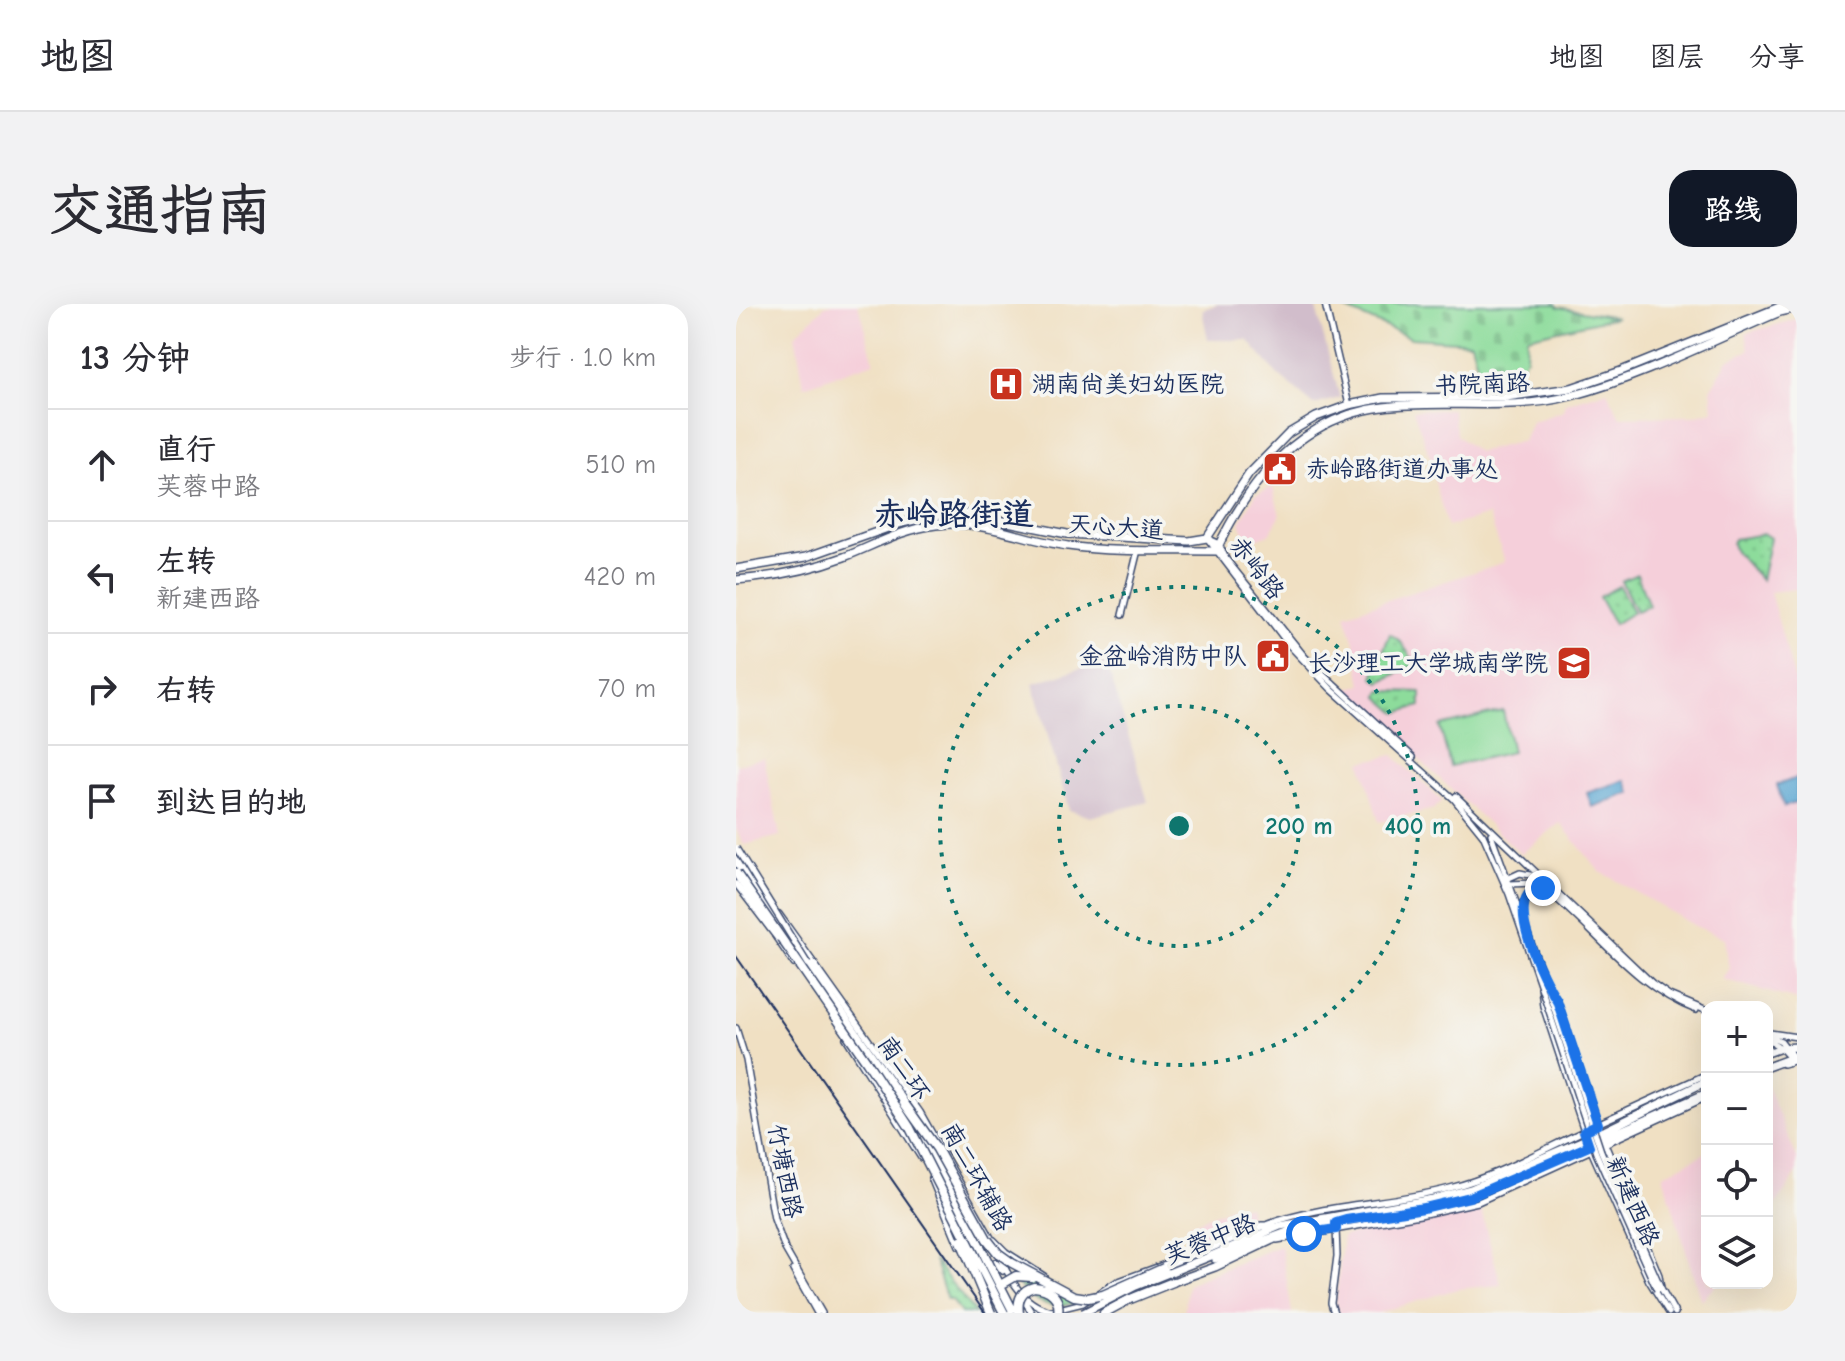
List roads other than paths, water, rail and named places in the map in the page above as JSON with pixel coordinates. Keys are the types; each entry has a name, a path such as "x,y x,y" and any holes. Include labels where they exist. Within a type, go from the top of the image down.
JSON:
{"highway":[{"name":"南二环","path":"736,860 898,1109 1003,1312"},
{"name":"南二环","path":"736,879 804,965 904,1103 1017,1313"},
{"path":"904,1103 937,1149 993,1246 1012,1263 1074,1296 1088,1298 1103,1295 1164,1268"},
{"path":"943,1191 991,1313"},
{"path":"1003,1312 1000,1292 1010,1278 1019,1275 1045,1280"},
{"path":"1102,1313 1173,1282"},
{"path":"1017,1313 1021,1296 1034,1287 1045,1289 1055,1296 1059,1306 1057,1311"}],"main road":[{"path":"1325,304 1349,405"},
{"name":"书院南路","path":"1207,538 1249,474 1289,433 1316,417 1349,405 1383,398 1506,397 1571,388 1787,304"},
{"name":"书院南路","path":"1217,548 1256,483 1294,442 1318,427 1350,414 1384,407 1536,403 1572,395 1623,378 1780,312 1797,308"},
{"name":"天心大道","path":"736,569 806,557 902,523 936,515 968,514 1067,534 1189,541 1207,538"},
{"name":"天心大道","path":"736,580 809,567 844,557 905,530 938,524 968,523 1069,546 1217,548"},
{"name":"赤岭路","path":"1207,538 1305,657 1652,983 1701,1010"},
{"name":"赤岭路","path":"1217,548 1289,645 1331,689 1454,799 1483,835 1507,883"},
{"path":"1122,615 1138,549"},
{"name":"新建西路","path":"1490,831 1601,1151 1672,1313"},
{"path":"736,850 804,965"},
{"name":"南二环辅路","path":"736,850 920,1112 989,1232 1007,1272 1026,1300 1036,1307 1076,1313"},
{"path":"1507,883 1520,873 1537,876"},
{"name":"南二环辅路","path":"736,879 832,1017 910,1139 938,1192 963,1257 976,1267 992,1262 998,1264 1032,1313"},
{"path":"1507,883 1537,883 1543,888"},
{"name":"新建西路","path":"1507,883 1523,917 1544,985 1543,1006 1587,1141 1649,1281 1659,1289"},
{"path":"1523,917 1526,896 1531,890 1543,888"},
{"name":"赤岭路","path":"1543,888 1649,986 1672,1001 1701,1011"},
{"name":"新建西路","path":"1544,985 1557,1000 1602,1135 1659,1275 1659,1289"},
{"name":"竹塘西路","path":"736,1028 746,1060 774,1219 785,1249 819,1313"},
{"path":"1773,1036 1797,1037"},
{"name":"竹塘西路","path":"736,1037 772,1223 782,1250 819,1313"},
{"path":"1773,1038 1781,1041 1794,1058 1773,1066"},
{"path":"1773,1051 1797,1047"},
{"path":"1164,1268 1316,1211 1454,1188 1587,1141 1701,1077"},
{"name":"芙蓉中路","path":"1602,1135 1701,1084"},
{"name":"芙蓉中路","path":"1262,1229 1460,1192 1701,1097"},
{"name":"芙蓉中路","path":"1083,1313 1136,1286 1290,1231 1336,1226 1455,1201 1482,1192 1587,1141"},
{"path":"1276,1240 1336,1226 1337,1256 1331,1303 1334,1313"},
{"path":"1212,1258 1262,1229"},
{"path":"1111,1313 1290,1231"},
{"path":"989,1232 1006,1252 1078,1294 1083,1303"},
{"name":"芙蓉中路","path":"1093,1313 1137,1290 1212,1258"},
{"path":"1057,1311 1083,1303 1141,1272 1185,1259"},
{"path":"1173,1282 1190,1277"},
{"path":"1097,1293 1093,1300 1102,1313"}],"water":[{"path":"1797,778 1797,802 1784,807 1777,785"},
{"path":"1626,780 1631,793 1592,807 1587,793"}],"railway":[{"path":"736,956 985,1313"}],"place":[{"name":"湖南尚美妇幼医院","path":"1006,384"},
{"name":"赤岭路街道办事处","path":"1280,469"},
{"name":"金盆岭消防中队","path":"1273,656"},
{"name":"长沙理工大学城南学院","path":"1574,663"}],"district":[{"name":"赤岭路街道","path":"954,514"}]}
